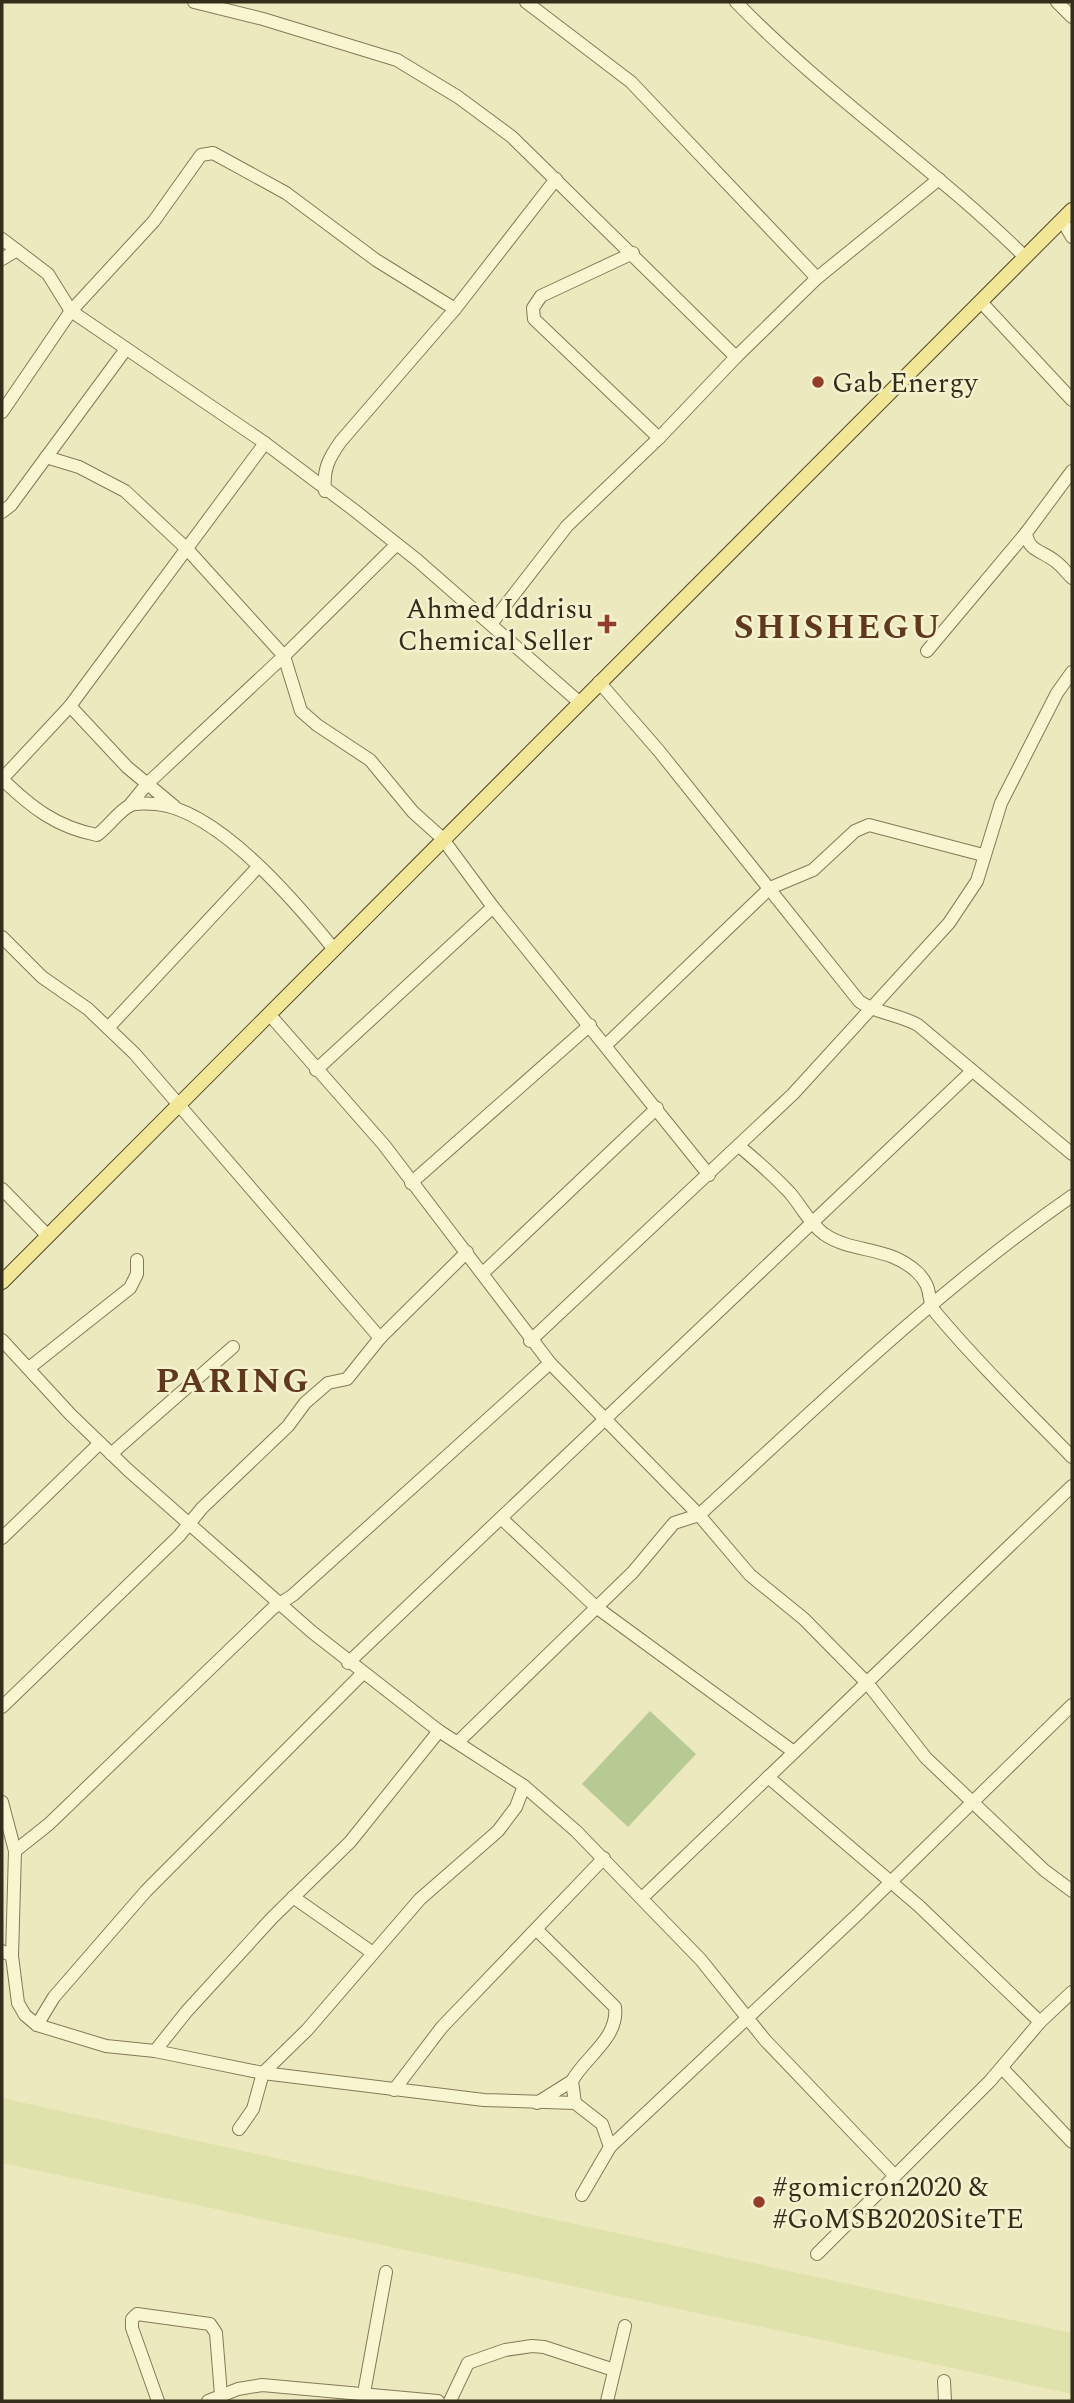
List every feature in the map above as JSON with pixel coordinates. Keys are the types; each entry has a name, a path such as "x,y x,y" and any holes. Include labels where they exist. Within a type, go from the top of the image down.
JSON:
{"main road":[{"path":"2,1282 1067,215"}],"street":[{"path":"194,2 263,19 397,60 458,97 512,137 736,356"},
{"path":"526,2 631,82 817,278"},
{"path":"736,2 843,102 939,179 1025,257"},
{"path":"1060,3 1072,16"},
{"path":"2,412 71,311 154,221 201,155 213,153 286,193 376,260 455,309"},
{"path":"325,491 323,473 335,450 455,309 556,179"},
{"path":"491,624 567,526 659,438 736,356 817,278 939,179"},
{"path":"1067,215 1072,237"},
{"path":"2,239 48,274 71,311 265,443 396,545 579,702"},
{"path":"2,259 17,250"},
{"path":"633,253 541,296 533,308 534,319 659,438"},
{"path":"982,303 1072,400"},
{"path":"2,512 11,505 126,349"},
{"path":"265,443 70,706 2,779 33,810 97,835 130,806 146,784 284,656 396,545"},
{"path":"46,457 79,467 125,491 187,549 284,656 301,711 370,761 412,812 443,838 493,906 709,1175"},
{"path":"927,651 1026,533 1072,471"},
{"path":"1026,533 1028,544 1033,550 1054,560 1072,578"},
{"path":"530,1341 793,1094 868,1008 949,923 977,881 982,855 1001,803 1057,693 1072,671"},
{"path":"599,682 770,888 824,959 868,1008 899,1015 918,1025 1072,1154"},
{"path":"70,706 146,784 174,806 203,819 257,868 282,886 333,948"},
{"path":"130,806 174,806"},
{"path":"606,1045 770,888 813,870 855,831 869,825 982,855"},
{"path":"108,1028 257,868"},
{"path":"316,1070 493,906"},
{"path":"2,937 42,977 88,1009 108,1028 180,1105 380,1338"},
{"path":"269,1014 384,1145 411,1183 484,1272 530,1341 550,1363 699,1515 750,1575 804,1619 868,1684 926,1758 1044,1870 1072,1891"},
{"path":"411,1183 590,1025"},
{"path":"348,1663 972,1071"},
{"path":"484,1272 657,1108"},
{"path":"739,1146 792,1196 812,1225 842,1244 879,1250 899,1258 930,1286 932,1307 964,1346 1072,1457"},
{"path":"2,1189 47,1235"},
{"path":"458,1742 633,1572 674,1523 699,1515 932,1307 1022,1231 1072,1196"},
{"path":"2,1707 288,1426 305,1403 328,1383 347,1379 380,1338 467,1252"},
{"path":"29,1368 130,1288 137,1274 137,1260"},
{"path":"2,1340 111,1454 348,1663 439,1731 524,1786 604,1858 727,1990 811,2090 894,2175"},
{"path":"111,1454 233,1347"},
{"path":"15,1851 49,1824 280,1603 293,1595 550,1363"},
{"path":"2,1538 100,1443"},
{"path":"642,1898 1072,1486"},
{"path":"502,1519 597,1607 794,1752"},
{"path":"37,2025 54,1997 146,1891 363,1673"},
{"path":"582,2195 610,2147 890,1884 1072,1705"},
{"path":"155,2051 187,2011 293,1897 350,1842 439,1731"},
{"path":"768,1777 890,1884 919,1906 1040,2022"},
{"path":"239,2129 253,2109 263,2073 307,2030 420,1899 498,1831 516,1807 524,1786"},
{"path":"2,1802 15,1851 7,1954 18,2003 37,2025 106,2046 155,2051 263,2073 394,2090 536,2103 575,2102 602,2124 610,2147"},
{"path":"394,2090 442,2027 507,1958 538,1931 604,1858"},
{"path":"293,1897 373,1954"},
{"path":"536,2103 572,2081 608,2035 615,2021 615,2007 538,1931"},
{"path":"817,2254 1003,2068 1040,2022 1072,1992"},
{"path":"1003,2068 1072,2142"},
{"path":"572,2081 575,2102"},
{"path":"365,2393 386,2272"},
{"path":"158,2401 132,2328 132,2319 137,2314 146,2313 210,2324 216,2333 220,2395"},
{"path":"607,2401 625,2326"},
{"path":"450,2401 468,2363 519,2347 544,2347 614,2370"},
{"path":"944,2381 945,2401"},
{"path":"208,2401 220,2395 262,2385 438,2401"}],"green space":[{"path":"650,1711 696,1754 628,1827 582,1784"},
{"path":"2,2098 1072,2333 1072,2394 2,2163"}],"place":[{"name":"Gab Energy","path":"818,382"},
{"name":"Ahmed Iddrisu Chemical Seller","path":"607,624"},
{"name":"#gomicron2020 & #GoMSB2020SiteTE","path":"759,2202"}],"district":[{"name":"SHISHEGU","path":"838,626"},
{"name":"PARING","path":"233,1380"}]}
